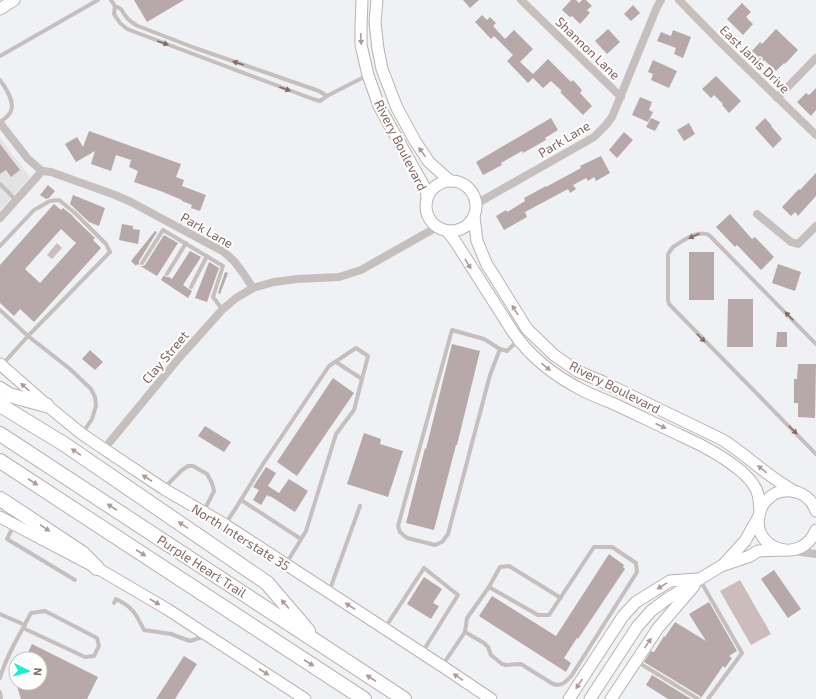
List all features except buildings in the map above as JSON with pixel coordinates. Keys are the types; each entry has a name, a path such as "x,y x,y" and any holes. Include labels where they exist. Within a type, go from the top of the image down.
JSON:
{"highway":[{"path":"0,389 9,395 46,405"},
{"path":"0,405 64,444 267,583 320,645"},
{"name":"Purple Heart Trail","path":"0,434 404,699"},
{"name":"Purple Heart Trail","path":"0,461 364,699"},
{"path":"0,499 82,553 97,568"}],"street":[{"path":"0,9 13,0"},
{"name":"Rivery Boulevard","path":"362,0 361,45 368,75 379,106 426,190 427,197"},
{"name":"Rivery Boulevard","path":"377,0 375,22 378,50 382,69 397,108 415,141 429,162 449,180"},
{"name":"Shannon Lane","path":"521,0 621,97"},
{"name":"Park Lane","path":"476,204 594,137 601,131 612,117 661,0"},
{"name":"East Janis Drive","path":"679,0 816,135"},
{"path":"777,98 816,58"},
{"name":"Park Lane","path":"0,123 28,159 42,171 51,172 131,202 224,252 234,261 253,288"},
{"path":"0,218 42,171"},
{"path":"449,180 460,182 466,186 474,195 476,204 474,217 465,227 455,231 442,229 432,223 428,218 426,211 427,197 430,192 437,185 449,180"},
{"path":"757,214 791,242 798,244 816,226"},
{"name":"Rivery Boulevard","path":"474,217 478,241 487,265 527,329 554,355 577,371 728,443 782,485 797,492"},
{"name":"Rivery Boulevard","path":"442,229 455,241 518,340 536,359 549,370 583,390 690,440 730,462 745,474 753,483 757,491 759,499 759,528 763,537 769,544 778,549 788,550"},
{"path":"253,288 274,282 297,279 339,277 361,270 442,229"},
{"name":"Clay Street","path":"104,449 179,358 222,310 236,298 253,288"},
{"path":"518,340 527,329"},
{"name":"North Interstate 35","path":"1,365 46,405 82,434 104,449 164,489 224,524 491,699"},
{"path":"602,399 608,385"},
{"path":"690,440 695,426"},
{"path":"721,566 745,541 764,502 770,496 786,490 816,494"},
{"path":"797,492 808,498 816,510"},
{"path":"0,517 97,568 167,609 306,699"},
{"path":"590,699 637,627 651,611 666,599 721,566 758,552 800,548 808,543 814,536 816,530"},
{"path":"788,550 816,554"},
{"path":"569,699 606,633 636,602 670,581 700,579"},
{"path":"611,699 658,628 700,579"}],"lane":[{"path":"0,56 98,0"},
{"path":"112,0 115,6 114,14 120,23 127,29 313,99 320,101 368,75"},
{"path":"115,6 122,9 131,23 147,30 319,91 327,96"},
{"path":"144,36 147,30"},
{"path":"205,58 207,52"},
{"path":"260,79 263,72"},
{"path":"0,80 7,90 11,102 10,113 0,123"},
{"path":"0,184 16,200"},
{"path":"0,246 34,210 50,202 59,200 75,213 106,244 110,252 1,365"},
{"path":"142,263 163,230 223,266 213,297 222,310"},
{"path":"816,344 709,235 705,233 698,233 670,250 668,254 668,304 816,454"},
{"path":"167,274 186,244"},
{"path":"191,287 207,256"},
{"path":"0,310 28,336 70,369 91,389 95,397 96,406 92,419 82,434"},
{"path":"500,349 490,375 448,534 442,542 435,545 407,538 400,532 398,526 452,330 484,339 500,349 507,351 518,340"},
{"path":"224,524 329,366 356,348 368,356 354,410 336,434 306,531 286,565"},
{"path":"336,362 362,379"},
{"path":"164,489 182,470 188,466 193,466 207,474 214,491 204,513"},
{"path":"241,500 301,539"},
{"path":"329,593 360,506"},
{"path":"14,525 7,539 75,580"},
{"path":"465,632 484,643 488,647 491,655 502,664 521,664 557,686 566,682 606,633 637,572 636,563 612,547 594,547 549,615 538,615 488,587"},
{"path":"442,666 465,632 467,618 500,567 509,566 561,598"},
{"path":"385,629 424,568 458,595 422,653"},
{"path":"700,579 742,653 708,699"},
{"path":"114,603 116,599 126,604 136,615 144,630 171,634 190,641 207,635"},
{"path":"0,614 24,627 85,657 94,656 99,646 97,638 45,611 31,613 24,627 3,669 0,678"},
{"path":"636,661 698,699"},
{"path":"0,692 1,699"}],"shaded area":[{"path":"0,138 30,177 0,210"},
{"path":"57,243 62,248 52,259 47,255"},
{"path":"740,580 771,634 751,645 720,591"}]}
